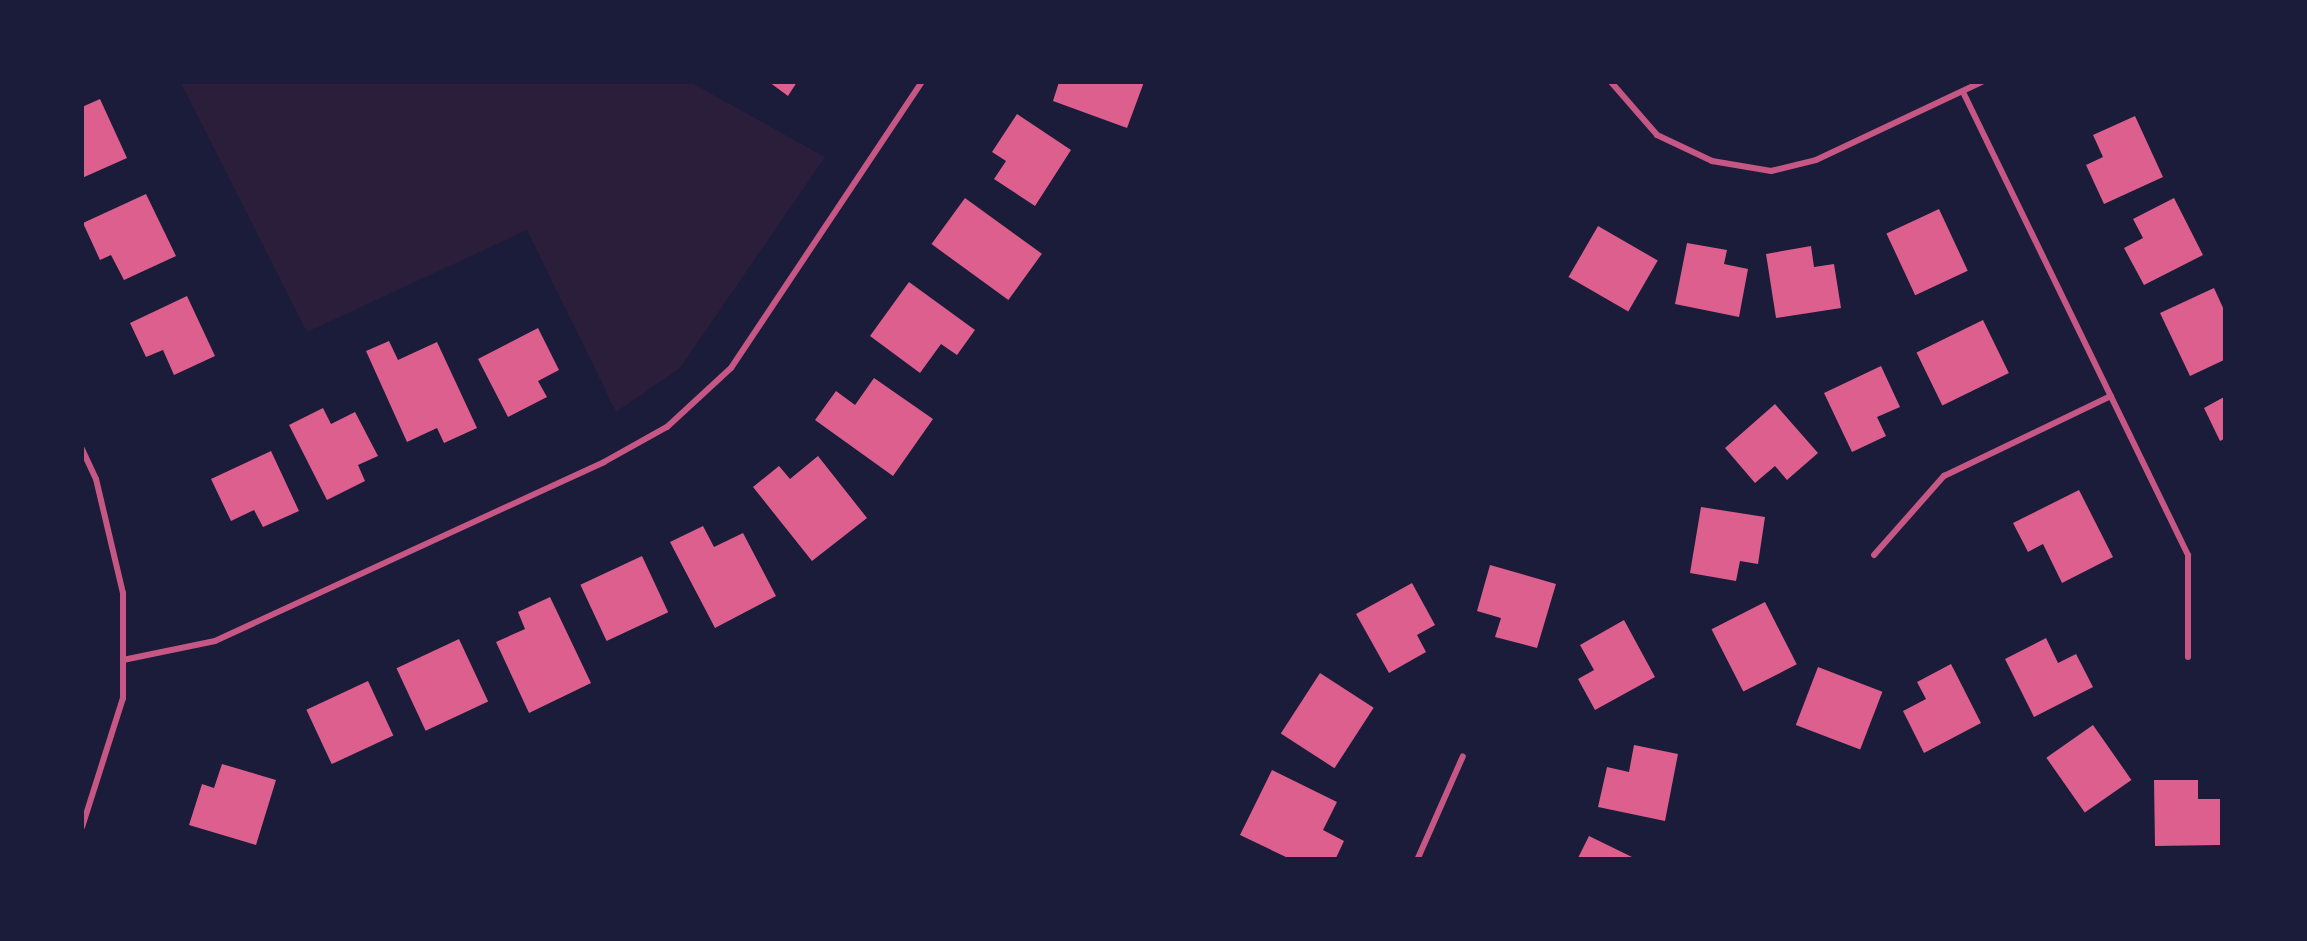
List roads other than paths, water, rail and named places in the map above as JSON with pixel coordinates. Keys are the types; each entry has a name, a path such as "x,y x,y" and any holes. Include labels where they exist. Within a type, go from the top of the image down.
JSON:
{"street":[{"path":"123,660 215,641 604,462 667,427 731,368 922,82"},
{"path":"1611,82 1657,135 1712,161 1771,171 1816,160 1982,82"},
{"path":"1963,92 2188,555 2188,657"},
{"path":"1874,555 1944,476 2111,396"},
{"path":"82,449 96,479 123,593 123,698 82,827"},
{"path":"1418,858 1463,756"}]}
